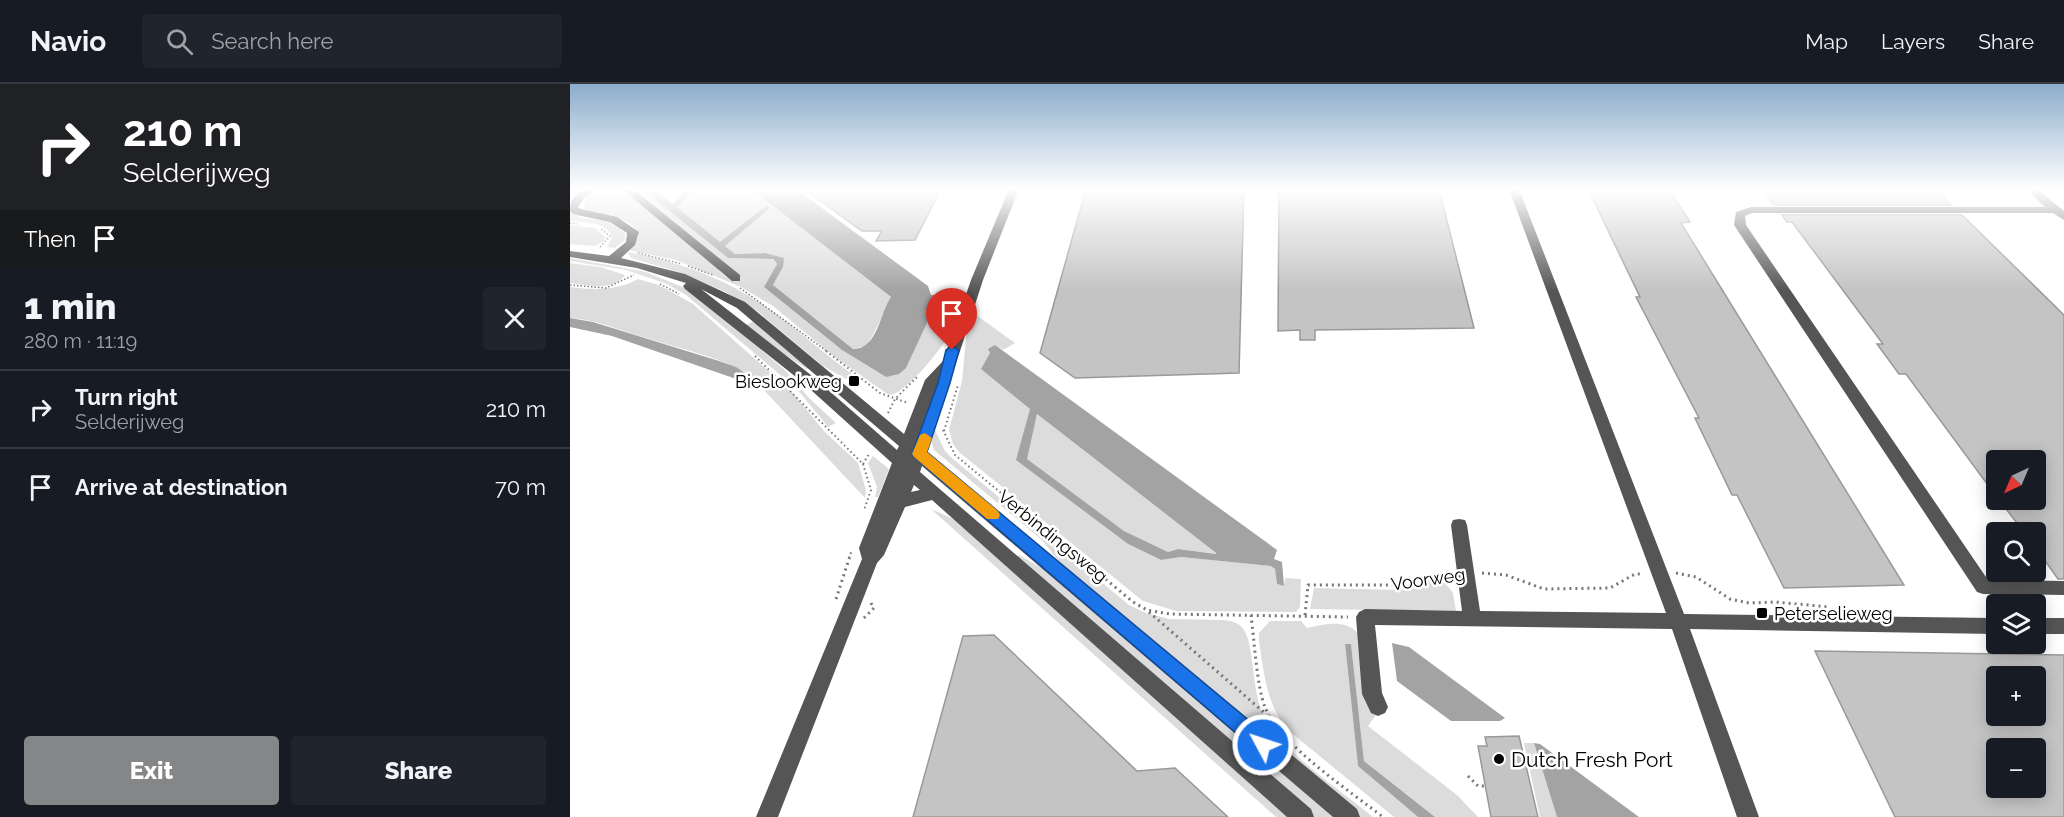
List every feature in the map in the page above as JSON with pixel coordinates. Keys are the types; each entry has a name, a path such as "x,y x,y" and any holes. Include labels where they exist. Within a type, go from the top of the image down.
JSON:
{"street":[{"path":"612,260 631,243 633,232 619,223"},
{"path":"667,223 734,281"},
{"path":"870,559 867,548 905,467 923,416 948,363 977,280 1000,223"},
{"path":"1527,223 1678,621 1748,817"},
{"path":"1740,223 1983,587 2064,588"},
{"name":"Verbindingsweg","path":"570,254 612,260 695,280 741,305 1349,817"},
{"name":"Verbindingsweg","path":"677,277 720,307 769,350 806,378 1303,817"},
{"path":"888,427 923,416"},
{"path":"766,817 870,559 878,550 899,503 905,467"},
{"path":"899,503 919,496 935,494"},
{"path":"1460,525 1472,619"},
{"path":"1365,617 1372,694 1378,707"},
{"name":"Voorweg","path":"1365,617 1986,626"},
{"path":"2046,626 2064,626"}],"path":[{"path":"572,223 587,225"},
{"path":"595,225 610,236 600,247"},
{"path":"670,261 713,275"},
{"path":"570,285 606,288 634,275"},
{"path":"652,281 687,298"},
{"name":"Verbindingsweg","path":"734,281 880,393 904,401 944,431 947,443 955,455 1132,602 1147,610 1170,614 1251,615"},
{"path":"752,353 795,392 825,428 863,464 871,490 864,511"},
{"path":"837,597 854,542"},
{"name":"Voorweg","path":"1305,615 1308,585 1408,585 1425,576 1466,573 1506,575 1544,589 1555,589 1610,588 1635,574 1660,573 1696,577 1730,599 1749,603 1775,602 1830,608"},
{"path":"1147,610 1269,717 1288,738 1383,817"},
{"path":"1269,717 1264,706 1251,615 1365,617"},
{"path":"1468,776 1478,786 1485,786"}],"shaded area":[{"path":"588,223 611,223 625,233 625,240 615,248 607,247 612,237 605,228"},
{"path":"629,223 665,223 709,260 723,275 732,280 675,223 685,223 728,258 772,259 777,264 764,287 842,350 886,377 906,368 935,306 934,299 965,300 954,327 935,355 905,386 889,395 836,358 773,306 741,287 676,260 628,250 639,236"},
{"path":"685,223 697,223 720,242 744,223 752,223 725,246 735,254 765,253 784,258 783,267 773,285 853,349 868,344 891,297 795,223 843,223 928,286 931,295 939,295 933,297 935,306 906,368 899,374 886,377 842,350 764,287 777,264 773,259 728,258"},
{"path":"697,223 744,223 720,242"},
{"path":"751,223 795,223 892,298 867,346 853,349 773,285 783,267 765,253 735,254 725,246"},
{"path":"570,225 595,228 605,237 604,241 595,246 570,244"},
{"path":"628,252 697,271 745,293 855,376 848,380 823,366 757,311 726,292 682,273 631,258"},
{"path":"570,258 646,272 692,291 785,370 808,397 836,423 828,427 798,390 686,295 667,284 626,270 570,261"},
{"path":"570,263 601,267 625,275 614,284 607,286 570,283"},
{"path":"638,279 659,285 693,304 791,391 824,431 858,463 866,490 865,498 749,374 697,353 597,323 570,318 570,287 605,289 622,286"},
{"path":"972,312 1015,343 1003,350 995,345 989,350 1030,409 1017,460 1128,544 1161,560 1181,557 1272,566 1275,569 1277,584 1284,586 1285,578 1301,579 1300,607 1296,612 1176,611 1143,601 959,452 953,444 949,430 962,381 967,328"},
{"path":"570,318 593,322 719,361 736,367 753,378 742,381 612,336 570,327"},
{"path":"756,320 811,367 807,369 766,342 746,325"},
{"path":"995,345 1277,550 1274,559 1282,562 1284,586 1277,584 1275,569 1271,566 1181,557 1161,560 1128,544 1016,460 1030,409 981,369 990,353 988,349","holes":["1037,414 1216,553 1178,549 1168,552 1124,531 1027,459"]},
{"path":"1037,414 1217,554 1178,549 1168,552 1124,531 1026,459"},
{"path":"934,428 945,451 953,459 1129,605 1146,613 1169,619 1224,620 1240,626 1250,646 1259,705 1272,729 1298,757 1373,817 1358,817 1064,568 1042,540 934,450 931,441"},
{"path":"873,456 889,469 878,497 875,497 877,487 868,463"},
{"path":"931,509 956,520 1292,817 1276,817"},
{"path":"1019,555 1047,571 1338,817 1311,817 1014,559"},
{"path":"1442,579 1453,593 1456,611 1310,609 1314,588 1402,590 1427,580"},
{"path":"1270,621 1301,621 1307,628 1340,624 1358,633 1376,715 1368,726 1457,795 1478,817 1435,817 1364,761 1351,644 1345,645 1358,766 1418,817 1394,817 1288,730 1270,699 1259,641 1259,633"},
{"path":"1392,643 1409,647 1505,718 1500,721 1451,721 1397,681"},
{"path":"1345,644 1351,644 1364,761 1435,817 1418,817 1358,766"},
{"path":"1524,743 1534,743 1557,817 1540,817"},
{"path":"1534,743 1540,744 1639,817 1557,817"}],"building":[{"path":"851,223 924,223 915,240 876,241 882,231 862,231"},
{"path":"1076,223 1243,223 1239,373 1075,378 1040,353"},
{"path":"1279,223 1448,223 1474,328 1315,330 1315,340 1300,340 1300,330 1278,331"},
{"path":"1604,223 1681,223 1904,585 1784,588 1737,495 1732,495 1695,418 1699,418 1636,297 1640,297"},
{"path":"1793,223 1970,223 2064,315 2064,579 2058,579 2046,562 2046,522 2016,522 2007,510 2046,510 2046,450 1986,450 1986,482 1906,374 1899,374 1877,344 1883,344"},
{"path":"994,635 1137,771 1175,768 1228,817 913,817 963,636"},
{"path":"1815,651 2064,655 2064,817 1895,817"},
{"path":"1519,736 1538,817 1491,817 1478,746 1487,746 1485,737"}],"slow traffic":[{"path":"925,438 919,454 993,515"}],"place":[{"name":"Bieslookweg","path":"854,381"},
{"name":"Peterselieweg","path":"1762,613"},
{"name":"Dutch Fresh Port","path":"1499,759"}],"route":[{"path":"952,350 944,383 919,454 948,476 1263,745"}]}
